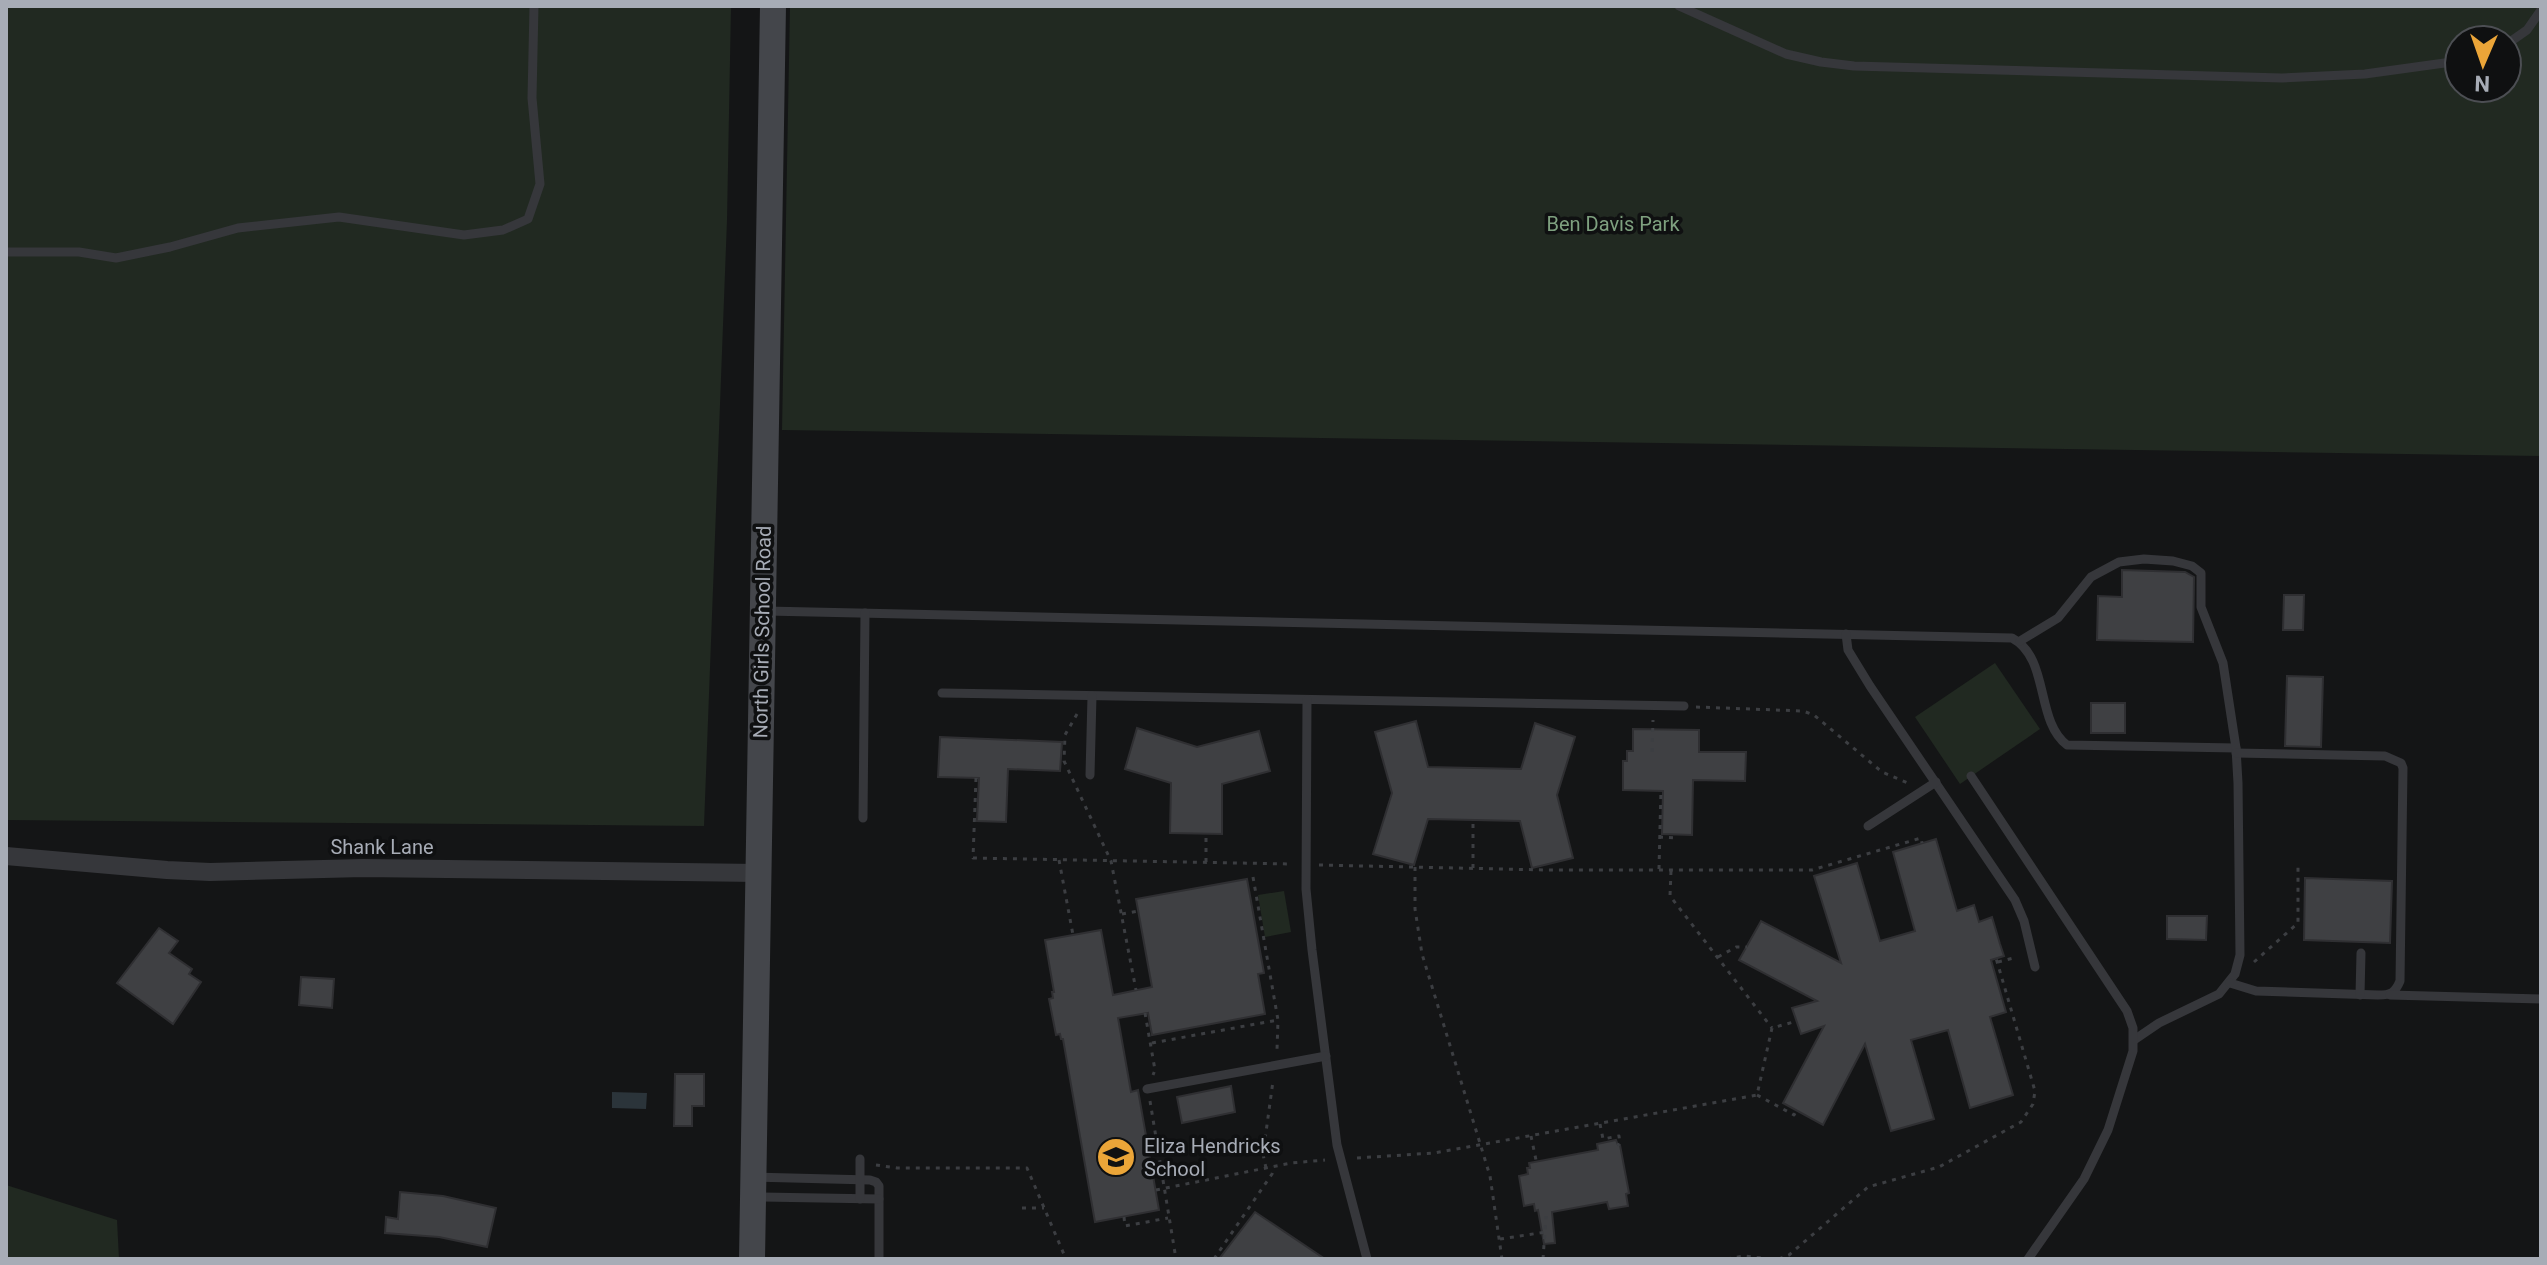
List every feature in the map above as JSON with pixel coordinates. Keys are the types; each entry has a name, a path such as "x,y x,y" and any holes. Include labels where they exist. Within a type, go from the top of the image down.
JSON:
{"main road":[{"name":"North Girls School Road","path":"752,1259 773,6"}],"street":[{"name":"Shank Lane","path":"6,856 210,872 363,868 758,873"}],"lane":[{"path":"6,252 79,252 116,258 238,228 339,217 464,235 503,230 528,219 540,184 532,98 534,6"},
{"path":"1679,6 1786,54 1854,66 2282,78 2365,74 2443,63"},
{"path":"2523,33 2541,10"},
{"path":"2020,641 2058,618 2083,585 2106,567 2131,559 2144,559 2173,561 2192,566 2201,573 2201,607 2223,663 2236,751 2241,932 2238,965 2230,983 2219,994 2159,1023 2134,1040"},
{"path":"762,610 2012,638 2020,641 2030,653 2056,733 2067,745 2385,756 2401,763 2400,981 2396,990 2390,995 2256,991 2230,983"},
{"path":"863,818 865,613"},
{"path":"1846,634 1848,650 2015,900 2024,921 2035,967"},
{"path":"942,693 1684,706"},
{"path":"1090,775 1092,696"},
{"path":"1307,700 1306,865 1312,950 1341,1159 1367,1259"},
{"path":"1971,776 2127,1011 2134,1040 2120,1098 2093,1162 2076,1192 2028,1259"},
{"path":"1868,826 1936,782"},
{"path":"2360,995 2361,953"},
{"path":"2378,995 2541,999"},
{"path":"1147,1089 1326,1056"},
{"path":"860,1162 860,1199"},
{"path":"753,1187 860,1180 876,1182 879,1186 879,1259"},
{"path":"753,1187 879,1199"}],"path":[{"path":"1092,696 1065,735 1064,761 1111,861 1136,990"},
{"path":"1652,752 1653,706"},
{"path":"1684,706 1803,711 1814,715 1894,779 1914,784 1936,782"},
{"path":"976,778 973,858 1473,868 1812,870 1921,838 1922,843"},
{"path":"1659,870 1661,789"},
{"path":"1473,820 1473,868"},
{"path":"1206,834 1206,862"},
{"path":"1659,837 1676,838 1676,835"},
{"path":"1059,860 1073,935"},
{"path":"2230,983 2298,923 2298,866"},
{"path":"1415,867 1416,917 1422,954 1490,1176 1502,1259"},
{"path":"1671,870 1670,896 1772,1028"},
{"path":"1253,877 1279,1033 1263,1154 1266,1168"},
{"path":"1122,914 1138,911"},
{"path":"2298,912 2304,912"},
{"path":"1717,957 1736,947 1747,947"},
{"path":"1779,1259 1794,1251 1868,1187 1923,1173 1952,1161 2021,1122 2036,1096 1997,960 2032,953"},
{"path":"1145,1013 1155,1070 1147,1089 1176,1259"},
{"path":"1150,1043 1278,1020"},
{"path":"1772,1028 1797,1021"},
{"path":"1757,1095 1772,1028"},
{"path":"1156,1190 1266,1168 1341,1159 1416,1155 1480,1145 1757,1095 1794,1115 1797,1110"},
{"path":"1600,1124 1603,1139 1619,1136 1620,1144 1617,1145"},
{"path":"1531,1136 1536,1160"},
{"path":"860,1162 897,1168 1027,1168 1066,1259"},
{"path":"1214,1259 1274,1167"},
{"path":"1022,1208 1044,1208"},
{"path":"1543,1259 1546,1216"},
{"path":"1124,1217 1125,1226 1169,1217"},
{"path":"1500,1239 1546,1232"},
{"path":"1727,1259 1744,1256 1771,1259"}],"green space":[{"path":"6,6 731,6 727,220 704,826 6,820"},
{"name":"Ben Davis Park","path":"790,6 2541,6 2541,456 782,430"},
{"path":"1995,663 2040,729 1960,784 1915,717"},
{"path":"1284,891 1291,932 1265,937 1258,895"},
{"path":"6,1185 117,1220 119,1259 6,1259"}],"shaded area":[{"path":"612,1092 647,1093 646,1109 612,1108"}],"building":[{"path":"2122,570 2185,572 2194,577 2193,642 2097,640 2098,596 2122,597"},
{"path":"2284,595 2304,595 2303,630 2283,630"},
{"path":"2287,676 2323,677 2321,747 2285,746"},
{"path":"2091,703 2125,703 2125,733 2091,733"},
{"path":"1416,721 1428,767 1521,769 1535,723 1575,737 1557,795 1573,858 1532,868 1520,821 1428,819 1414,865 1373,854 1392,793 1375,732"},
{"path":"1137,728 1197,747 1259,731 1270,771 1222,784 1222,834 1170,833 1171,783 1125,769"},
{"path":"1633,729 1699,730 1699,752 1746,752 1745,781 1693,780 1692,835 1662,834 1663,791 1623,790 1623,761 1627,761 1627,751 1633,751"},
{"path":"940,737 1062,742 1060,771 1008,769 1006,822 977,821 979,778 938,777"},
{"path":"1936,839 1957,911 1974,905 1979,922 1992,917 2004,956 1991,960 2006,1012 1990,1017 2013,1095 1970,1108 1948,1030 1911,1040 1934,1119 1891,1131 1865,1044 1823,1125 1783,1103 1824,1026 1801,1034 1792,1008 1817,1001 1739,960 1761,921 1841,963 1814,876 1857,863 1880,941 1915,931 1893,852"},
{"path":"2305,878 2392,881 2390,943 2304,940"},
{"path":"1247,879 1264,973 1258,974 1265,1014 1152,1035 1148,1013 1118,1018 1131,1092 1138,1090 1159,1210 1095,1222 1063,1039 1060,1034 1056,1035 1049,999 1053,998 1054,992 1045,940 1101,930 1113,995 1152,987 1136,899"},
{"path":"2167,916 2207,916 2206,940 2167,939"},
{"path":"159,928 178,941 169,953 192,969 189,974 201,982 173,1024 117,983"},
{"path":"301,977 334,979 332,1008 299,1005"},
{"path":"675,1074 704,1074 704,1106 692,1106 692,1126 674,1126"},
{"path":"1231,1086 1235,1112 1182,1123 1177,1097"},
{"path":"1616,1140 1620,1145 1629,1193 1626,1194 1628,1206 1609,1209 1607,1202 1552,1212 1555,1243 1544,1244 1538,1210 1535,1211 1534,1204 1524,1206 1519,1176 1528,1174 1529,1163 1598,1150 1597,1144"},
{"path":"400,1192 443,1196 496,1208 487,1247 439,1237 385,1233 386,1217 398,1219"},
{"path":"1255,1212 1325,1259 1219,1259"}],"place":[{"name":"Eliza Hendricks School","path":"1116,1157"}]}
